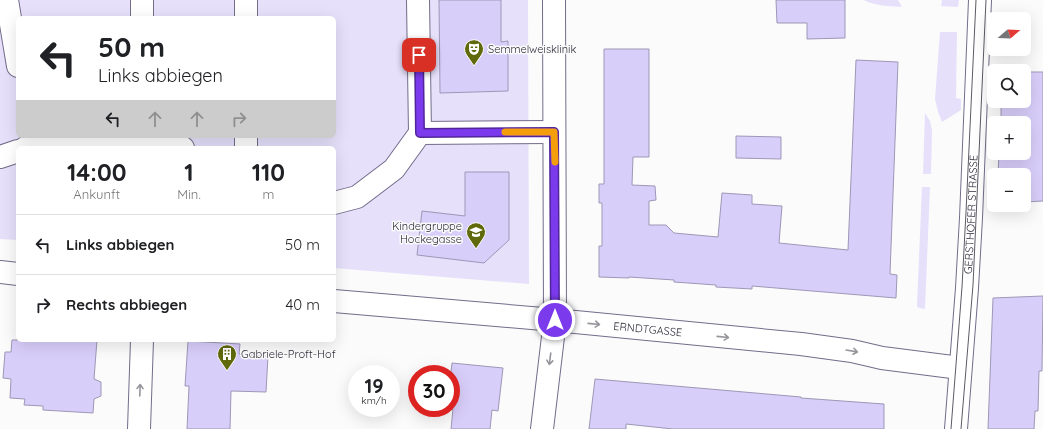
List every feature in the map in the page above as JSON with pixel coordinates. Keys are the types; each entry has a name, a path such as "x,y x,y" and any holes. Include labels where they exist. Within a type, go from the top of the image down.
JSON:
{"street":[{"path":"7,0 16,54"},
{"path":"142,0 142,16"},
{"path":"246,0 246,16"},
{"path":"336,202 357,197 394,169 420,133 418,0"},
{"path":"542,429 555,320 554,0"},
{"name":"GERSTHOFER STRASSE","path":"956,429 971,225 980,0"},
{"path":"420,133 554,132"},
{"path":"36,146 82,138"},
{"path":"102,138 142,141 171,146"},
{"path":"0,158 16,152"},
{"path":"0,272 16,274"},
{"name":"ERNDTGASSE","path":"336,301 555,320 801,344 852,351 882,358 960,368"},
{"path":"139,429 142,342"}],"shaded area":[{"path":"0,0 528,0 529,284 336,268 336,146 16,146 16,240 0,239"},
{"path":"864,0 898,0 902,7 877,5"},
{"path":"942,0 959,0 958,7 941,6"},
{"path":"940,32 957,32 956,98 961,99 961,110 942,122 935,99"},
{"path":"925,113 930,121 932,130 931,174 923,174"},
{"path":"922,187 930,187 925,309 917,307"}],"building":[{"name":"Semmelweisklinik","path":"439,0 501,0 501,42 508,41 508,91 440,93"},
{"path":"776,0 845,0 845,38 807,39 807,23 777,23"},
{"path":"604,49 649,49 649,157 633,157 632,185 655,186 656,200 649,201 649,225 666,225 674,233 718,237 722,193 752,195 752,204 782,206 779,243 848,250 856,60 898,62 890,274 897,275 896,298 752,286 752,289 716,287 716,285 674,282 674,280 599,277 599,246 602,246 602,203 599,203 599,184 604,184"},
{"path":"1031,72 1043,72 1043,201 1031,202 1031,168 998,168 999,160 1031,160 1031,116 1001,116 1001,108 1031,108"},
{"path":"736,136 781,137 781,159 736,158"},
{"path":"465,172 509,172 509,240 484,263 417,255 422,211 465,216"},
{"path":"1043,296 1042,371 1039,371 1038,411 1035,411 1034,429 988,429 993,298"},
{"path":"12,340 16,340 16,342 97,342 94,379 101,382 101,396 94,399 93,413 43,410 43,406 24,405 25,399 10,398 11,379 3,378 5,352 11,352"},
{"name":"Gabriele-Proft-Hof","path":"188,342 240,344 239,354 268,356 266,392 231,391 230,429 187,429 189,386 185,386"},
{"path":"452,363 503,368 498,411 492,410 490,429 451,429 452,417 460,417 460,365 452,365"},
{"path":"595,379 884,404 884,429 673,429 626,424 626,429 589,429"}],"tram line":[{"path":"951,429 962,287 976,0"},
{"path":"961,429 973,285 986,0"}],"slow traffic":[{"path":"505,132 554,132 555,162"}],"place":[{"name":"Semmelweisklinik","path":"474,66"},
{"name":"Kindergruppe Hockegasse","path":"476,249"},
{"name":"Gabriele-Proft-Hof","path":"227,371"}],"route":[{"path":"419,55 420,133 554,132 555,320"}]}
